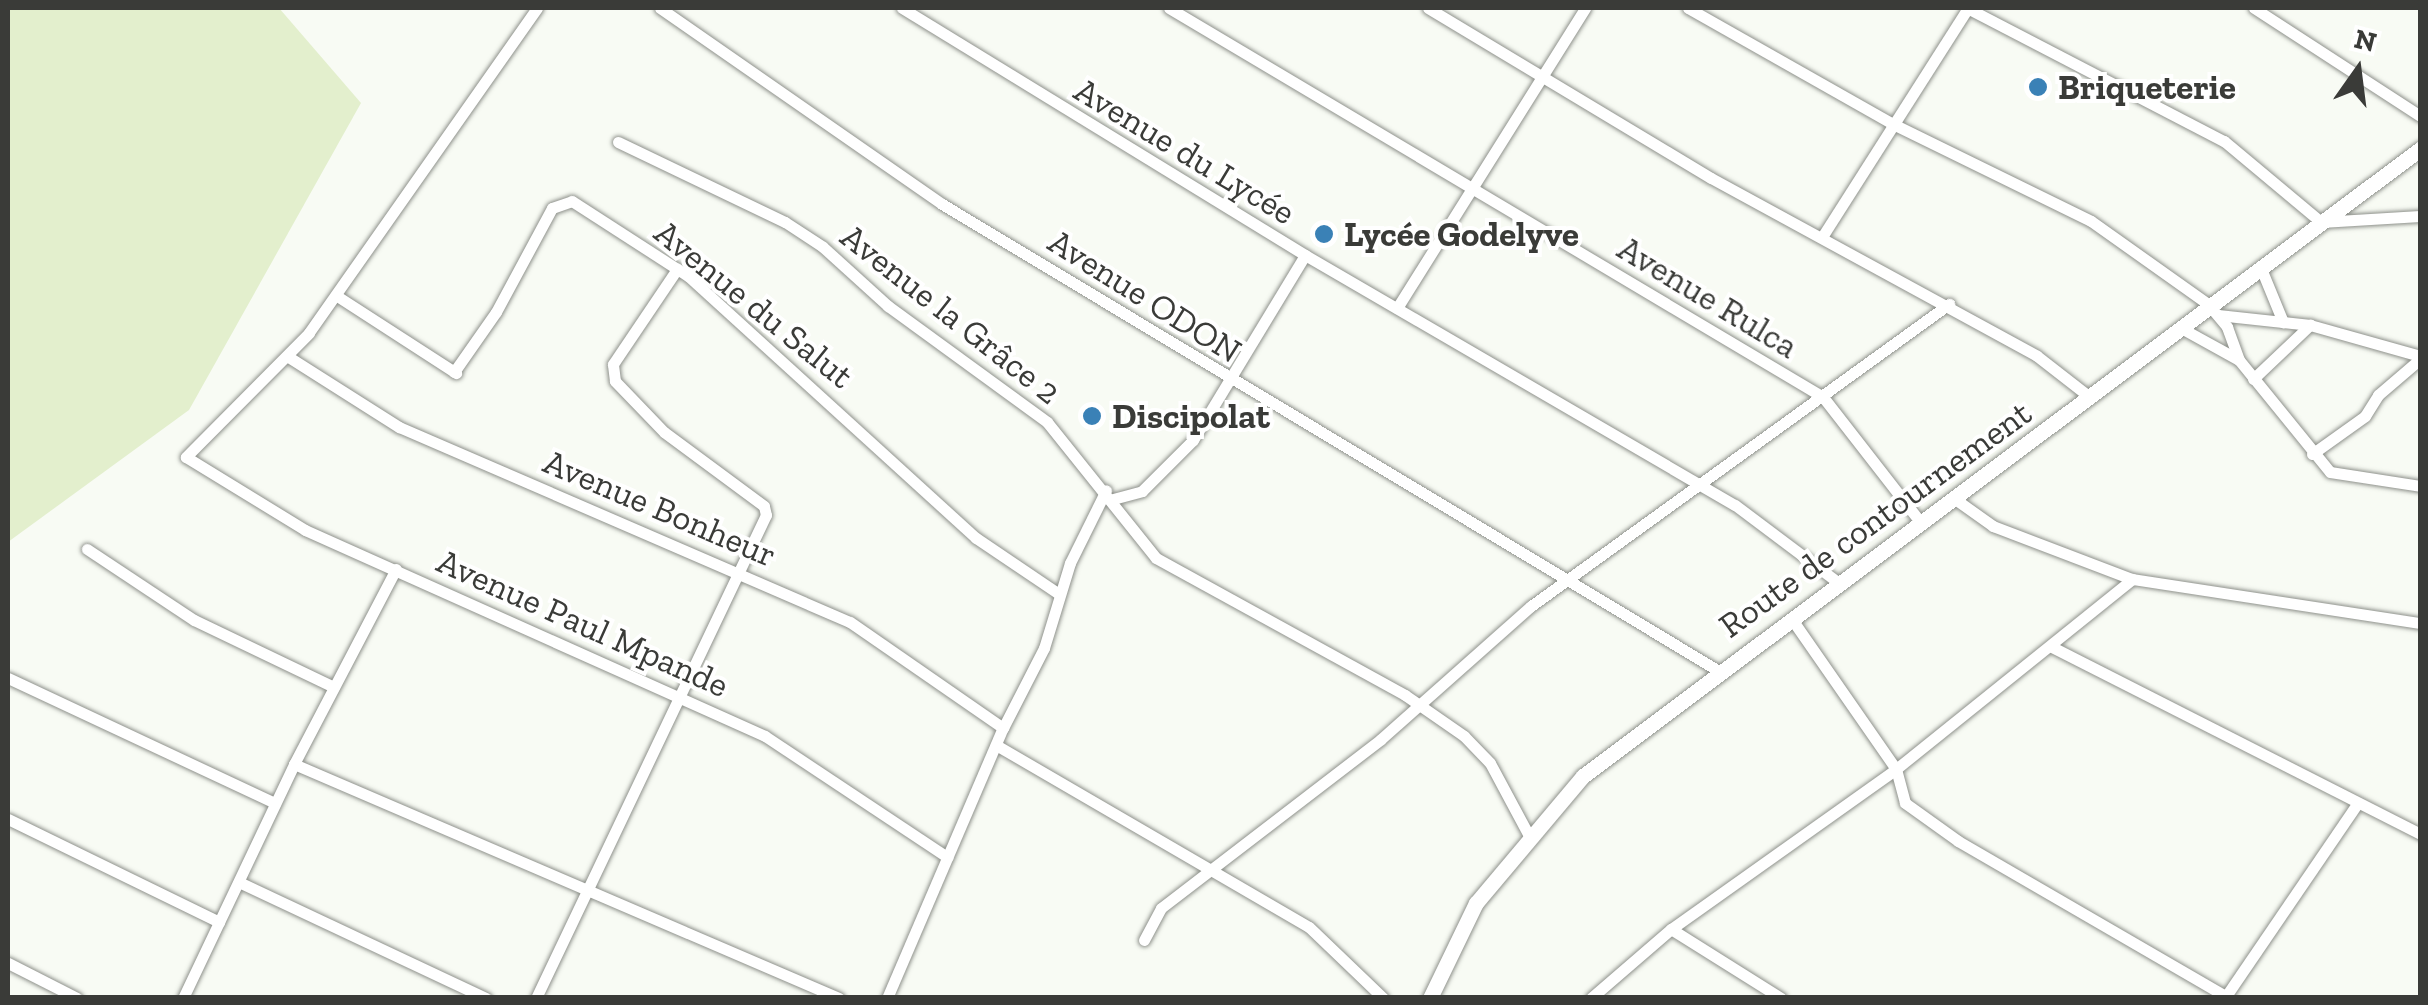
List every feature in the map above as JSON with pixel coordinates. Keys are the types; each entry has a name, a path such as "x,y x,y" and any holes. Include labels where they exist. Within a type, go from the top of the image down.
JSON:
{"street":[{"path":"286,356 337,296 537,8"},
{"name":"Avenue ODON","path":"660,8 942,204 1229,381 1719,671"},
{"name":"Avenue du Lycée","path":"902,8 1305,256 1735,505 1839,584"},
{"name":"Avenue Rulca","path":"1169,8 1822,397 1922,523"},
{"path":"1428,8 1822,237 1949,304 2056,368 2090,398"},
{"path":"1397,308 1586,8"},
{"path":"1688,8 1892,124 2068,207 2213,310 2310,325 2420,358"},
{"path":"1822,237 1968,8 2224,141 2320,222 2420,216"},
{"path":"2254,8 2420,116"},
{"name":"Avenue la Grâce 2","path":"618,142 785,222 823,248 888,306 1046,422 1109,495 1156,558 1420,706 1490,763 1528,834"},
{"name":"Route de contournement","path":"1430,998 1476,903 1528,834 1583,776 2181,328 2213,310 2260,266 2420,149"},
{"name":"Avenue du Salut","path":"337,296 455,372 557,201 572,201 678,269 821,391 976,538 1059,594"},
{"path":"887,998 1002,728 1044,648 1059,594 1109,495 1142,491 1166,472 1229,381 1305,256"},
{"path":"2260,266 2284,322"},
{"path":"536,998 766,515 764,506 664,432 612,372 678,269"},
{"path":"1144,940 1148,921 1207,870 1420,706 1570,580 1949,304"},
{"path":"2213,310 2239,360 2312,454 2346,478 2420,486"},
{"path":"2253,379 2310,325"},
{"path":"2181,328 2239,360"},
{"name":"Avenue Bonheur","path":"286,356 400,427 850,622 1002,728"},
{"name":"Avenue Paul Mpande","path":"286,356 186,458 272,514 765,736 948,856"},
{"path":"2312,454 2365,416 2378,395 2420,358"},
{"path":"1955,498 1993,526 2132,579 2420,623"},
{"path":"88,549 194,620 334,687"},
{"path":"182,998 294,764 396,569"},
{"path":"1591,998 1672,929 1896,769 2132,579"},
{"path":"1791,618 1896,769 1906,802 1958,841 2227,997 2357,804"},
{"path":"2052,647 2420,834"},
{"path":"8,678 275,803"},
{"path":"996,745 1309,927 1383,998"},
{"path":"294,764 587,886 812,992 840,998"},
{"path":"8,819 219,922"},
{"path":"238,882 486,998"},
{"path":"1672,929 1780,998"},
{"path":"8,963 77,998"}],"green space":[{"path":"8,8 279,8 361,103 189,410 8,542"}],"place":[{"name":"Briqueterie","path":"2038,87"},
{"name":"Lycée Godelyve","path":"1324,234"},
{"name":"Discipolat","path":"1092,416"}]}
